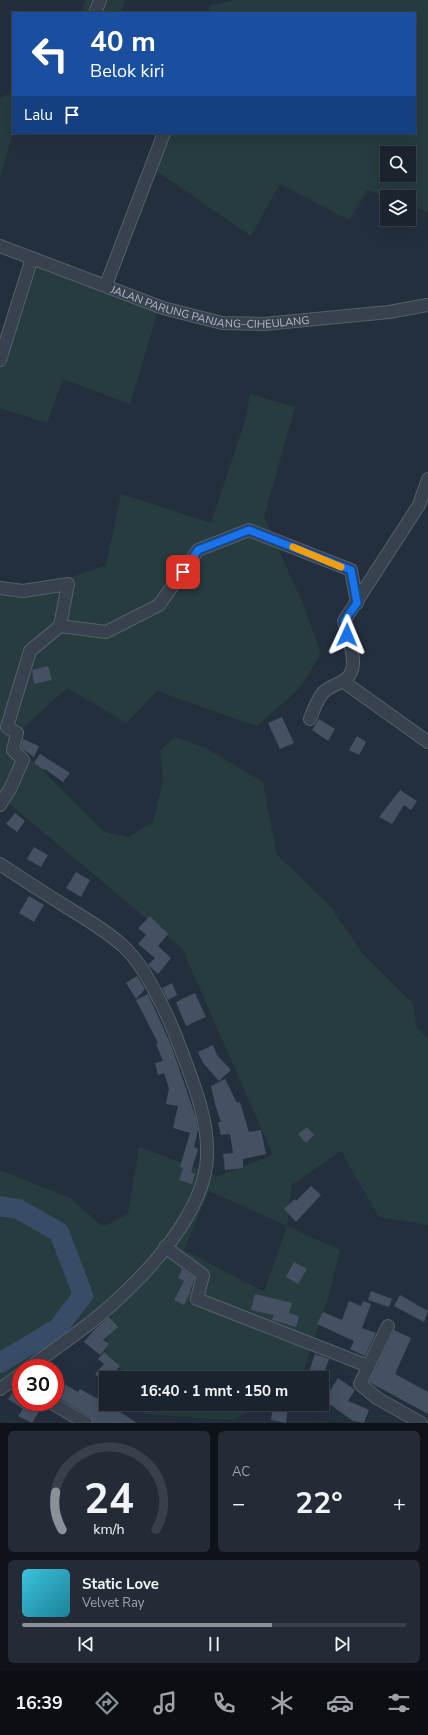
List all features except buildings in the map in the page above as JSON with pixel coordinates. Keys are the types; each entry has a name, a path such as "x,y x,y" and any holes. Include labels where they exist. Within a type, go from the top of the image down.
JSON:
{"street":[{"path":"95,12 100,0"},
{"path":"106,285 164,134"},
{"name":"JALAN PARUNG PANJANG–CIHEULANG","path":"0,246 106,285 163,308 222,323 264,324 389,312 428,305"},
{"path":"0,360 32,258"},
{"path":"310,719 314,707 322,693 344,682 349,675 353,664 344,621 419,505 428,479"},
{"path":"60,626 106,632 159,604 198,550 249,530 351,570 357,603"},
{"path":"0,588 23,591 68,584 60,626 30,651 7,727 17,733 13,750 23,760 10,789 0,805"},
{"path":"344,682 428,742"},
{"path":"0,864 108,933 126,949 142,968 175,1033 196,1090 205,1134 207,1158 203,1181 193,1204 165,1247 135,1283 107,1309 41,1359"},
{"path":"165,1247 203,1275 197,1299 368,1366"},
{"path":"388,1326 360,1384 377,1398 421,1423"},
{"path":"0,1389 12,1380"},
{"path":"64,1410 86,1423"}],"green space":[{"path":"86,0 125,0 121,12 82,12"},
{"path":"234,0 428,0 428,212 416,208 416,190 380,190 380,195 367,190 349,220 280,184 251,236 146,164 158,134 416,134 416,12 208,12 211,5"},
{"path":"12,91 13,134 0,177 0,99"},
{"path":"32,256 105,277 158,311 130,404 63,379 47,423 0,408 0,356"},
{"path":"250,394 295,407 264,517 304,606 321,654 299,689 257,726 157,691 127,723 67,688 11,739 104,832 128,837 153,822 163,780 160,751 174,737 204,747 263,782 277,855 330,906 363,954 413,1003 417,1028 428,1038 428,1225 379,1217 341,1151 292,1185 287,1226 340,1250 328,1298 303,1371 124,1371 104,1358 112,1309 99,1307 55,1359 12,1359 12,1383 0,1389 0,1170 70,1198 103,1227 128,1214 139,1147 218,1176 273,1155 182,948 0,796 0,582 36,590 106,565 121,494 211,523 246,418","holes":["209,1191 287,1226 264,1292 184,1250"]},
{"path":"144,1411 254,1411 230,1420 143,1414"}],"waterway":[{"path":"0,1206 18,1209 59,1232 83,1295 58,1328 0,1363"}],"slow traffic":[{"path":"293,547 341,567"}],"route":[{"path":"183,572 198,550 249,530 351,570 357,603 344,621 347,635"}]}
